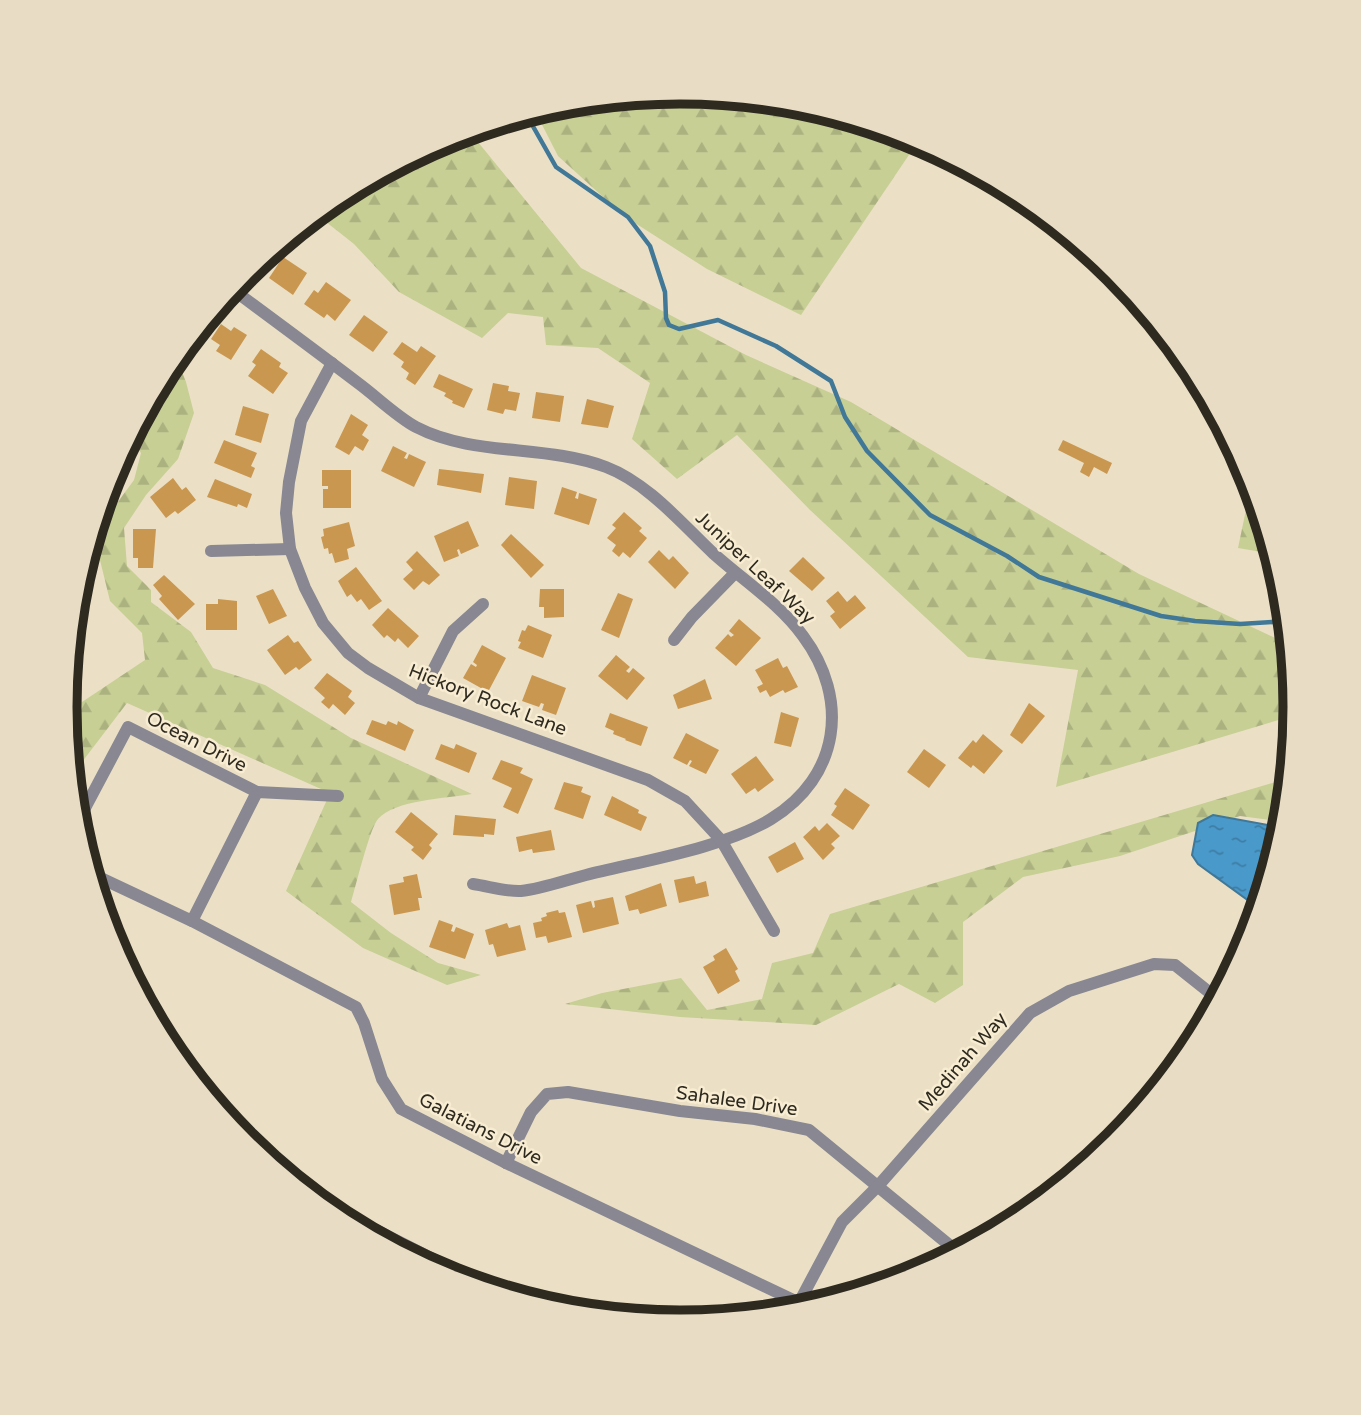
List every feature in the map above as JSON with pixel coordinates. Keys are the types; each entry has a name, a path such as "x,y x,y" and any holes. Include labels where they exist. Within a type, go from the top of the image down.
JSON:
{"street":[{"name":"Juniper Leaf Way","path":"241,295 416,427 460,442 548,453 607,467 652,496 735,573 787,616 819,662 828,690 832,730 822,764 813,782 794,804 755,828 721,840 521,891 473,884"},
{"name":"Hickory Rock Lane","path":"332,363 301,421 286,513 290,549 305,588 323,623 348,653 419,698 649,780 685,801 721,840 774,931"},
{"path":"211,551 290,549"},
{"path":"674,640 692,617 735,573"},
{"path":"419,698 453,631 483,604"},
{"name":"Ocean Drive","path":"86,807 128,727 257,792 191,921"},
{"path":"257,792 338,796"},
{"name":"Galatians Drive","path":"102,879 191,921 356,1007 382,1079 401,1109 787,1301"},
{"name":"Medinah Way","path":"806,1297 842,1222 878,1186 1030,1013 1069,991 1154,964 1175,965 1211,994"},
{"name":"Sahalee Drive","path":"506,1163 531,1112 547,1094 568,1092 680,1111 755,1119 809,1130 952,1246"}],"green space":[{"path":"680,104 720,105 798,116 874,136 912,150 801,315 707,269 624,216 558,156 540,121 602,109"},
{"path":"476,140 581,268 746,355 851,402 1139,574 1280,640 1284,718 1056,787 1078,670 968,657 810,510 737,435 677,479 632,439 650,383 598,348 546,345 543,317 508,313 482,338 399,292 354,244 325,221 414,166"},
{"path":"181,369 194,413 178,459 146,495 124,528 127,566 151,590 151,602 191,632 213,668 265,685 351,738 472,794 408,804 378,819 367,846 351,902 391,933 438,963 481,975 447,985 363,948 286,891 330,793 127,703 82,762 79,761 77,705 145,660 142,633 110,601 98,552 114,507 134,480 141,453 137,447 139,441"},
{"path":"1248,502 1263,552 1238,548"},
{"path":"1280,781 1273,820 1240,816 1120,856 1023,877 963,922 963,985 935,1003 899,984 816,1025 680,1017 565,1004 602,993 681,978 707,1010 762,999 772,963 813,953 830,914"}],"water":[{"path":"1213,815 1272,826 1251,903 1198,864 1192,855 1198,823"}],"building":[{"path":"283,257 307,273 293,295 269,278"},
{"path":"326,282 351,300 335,321 327,314 324,318 304,304 314,290 318,293"},
{"path":"364,315 388,332 373,352 349,335"},
{"path":"221,324 231,331 234,327 247,335 231,360 216,351 220,345 211,339"},
{"path":"402,342 417,352 421,346 436,356 415,385 406,379 409,373 401,367 404,362 393,354"},
{"path":"261,349 281,363 279,367 288,373 273,394 248,376 256,365 252,362"},
{"path":"439,374 473,389 464,408 452,403 453,401 444,396 446,393 433,387"},
{"path":"493,383 509,386 508,391 520,393 516,411 505,409 503,414 487,410"},
{"path":"536,392 564,396 560,422 532,418"},
{"path":"587,399 614,406 608,428 581,424"},
{"path":"243,406 269,414 261,443 235,435"},
{"path":"351,414 368,425 362,435 369,440 363,451 355,446 349,455 335,447"},
{"path":"224,440 257,453 251,466 255,468 251,478 214,463"},
{"path":"1063,440 1112,463 1107,474 1094,467 1089,477 1080,472 1084,463 1058,450"},
{"path":"393,446 407,453 404,458 407,459 409,454 426,462 414,487 381,471"},
{"path":"439,469 484,474 481,493 437,485"},
{"path":"322,470 351,470 351,508 323,508 323,489 328,489 328,486 322,486"},
{"path":"509,477 537,481 534,509 505,505"},
{"path":"173,478 182,490 186,487 196,500 178,514 175,511 166,518 150,497"},
{"path":"215,479 252,494 247,508 207,497"},
{"path":"562,487 577,492 575,498 578,499 579,493 597,499 589,525 554,514"},
{"path":"624,512 642,528 639,531 647,538 630,558 623,552 619,557 612,551 616,545 607,538 616,528 612,525"},
{"path":"468,521 479,546 461,554 459,549 459,556 444,562 434,536"},
{"path":"349,522 355,546 347,549 349,559 335,563 332,553 329,554 328,548 324,549 321,537 324,536 323,529"},
{"path":"133,529 156,529 153,568 138,568 138,558 133,558"},
{"path":"511,534 544,565 531,578 501,545"},
{"path":"659,550 669,560 673,556 689,573 675,589 648,562"},
{"path":"417,551 440,575 429,585 423,581 414,590 403,579 413,570 406,562"},
{"path":"803,557 825,578 812,591 789,571"},
{"path":"356,567 382,601 369,610 361,599 357,602 351,594 347,597 338,581"},
{"path":"164,575 195,604 178,620 159,599 162,596 153,585"},
{"path":"273,589 287,616 269,624 256,596"},
{"path":"540,589 564,589 564,617 544,618 544,607 539,607"},
{"path":"838,591 847,602 855,595 866,608 840,629 830,616 835,612 826,601"},
{"path":"618,593 633,599 619,638 601,630"},
{"path":"218,599 237,601 237,630 206,630 206,604 218,604"},
{"path":"388,608 419,636 408,648 398,638 395,642 387,635 384,638 372,625"},
{"path":"739,619 761,638 736,666 715,648 728,634 731,637 734,635 729,631"},
{"path":"528,625 552,635 543,658 518,648 522,630 525,631"},
{"path":"288,635 294,643 298,641 312,660 299,670 296,667 285,675 267,650"},
{"path":"482,645 506,658 488,692 463,678 471,664 476,667 473,662"},
{"path":"616,655 630,667 626,671 629,673 633,668 645,678 627,700 598,676"},
{"path":"778,658 783,668 787,666 798,687 785,693 783,690 770,697 766,690 760,693 757,687 763,684 755,670"},
{"path":"327,673 352,691 348,697 355,703 345,715 333,704 329,709 321,702 325,698 314,688"},
{"path":"532,675 566,688 556,715 542,710 544,704 541,703 539,707 522,701"},
{"path":"705,679 712,699 678,709 673,695"},
{"path":"1029,703 1045,716 1022,744 1010,735"},
{"path":"781,712 799,718 791,747 774,743"},
{"path":"610,713 648,727 641,746 613,734 614,731 605,727"},
{"path":"372,720 386,725 388,721 397,725 398,721 414,730 405,751 366,734"},
{"path":"686,733 719,750 706,774 689,766 692,761 690,760 687,765 673,758"},
{"path":"983,734 1003,751 984,774 958,758 973,740 976,743"},
{"path":"441,744 454,749 456,744 477,753 469,773 435,759"},
{"path":"924,749 946,765 929,788 907,772"},
{"path":"756,756 774,780 758,792 755,788 746,794 731,774"},
{"path":"501,760 523,768 520,773 533,779 518,814 503,807 512,788 492,779"},
{"path":"564,782 583,787 581,792 591,796 583,819 554,809"},
{"path":"845,788 870,805 853,830 831,815 837,806 834,804"},
{"path":"612,796 647,817 641,831 604,815"},
{"path":"411,812 438,834 429,845 432,848 423,860 411,850 414,847 395,832"},
{"path":"455,815 496,819 494,835 453,835"},
{"path":"827,823 840,836 831,844 835,848 823,860 803,837 815,826 819,831"},
{"path":"551,830 555,850 533,853 532,849 519,852 516,837"},
{"path":"795,842 804,859 777,873 768,857"},
{"path":"417,874 422,898 418,898 420,910 394,915 389,885 404,882 403,877"},
{"path":"694,876 696,884 706,881 709,896 679,903 674,880"},
{"path":"661,883 667,906 640,914 638,909 629,911 625,896"},
{"path":"613,897 619,924 583,933 576,905 591,901 593,908 594,901"},
{"path":"558,910 559,913 565,912 572,937 548,943 546,936 536,938 533,923 542,921 541,918 547,916 546,913"},
{"path":"439,920 453,925 451,931 454,932 456,927 474,934 465,959 429,947"},
{"path":"507,923 509,928 520,925 526,950 497,957 493,944 489,945 485,930"},
{"path":"726,948 738,969 735,971 740,981 718,994 703,967 715,960 713,956"}],"waterway":[{"path":"531,123 556,167 628,217 650,246 665,292 666,318 669,325 679,329 718,320 776,346 831,381 845,417 867,451 930,515 1007,556 1039,577 1161,616 1240,624 1278,622"}]}
